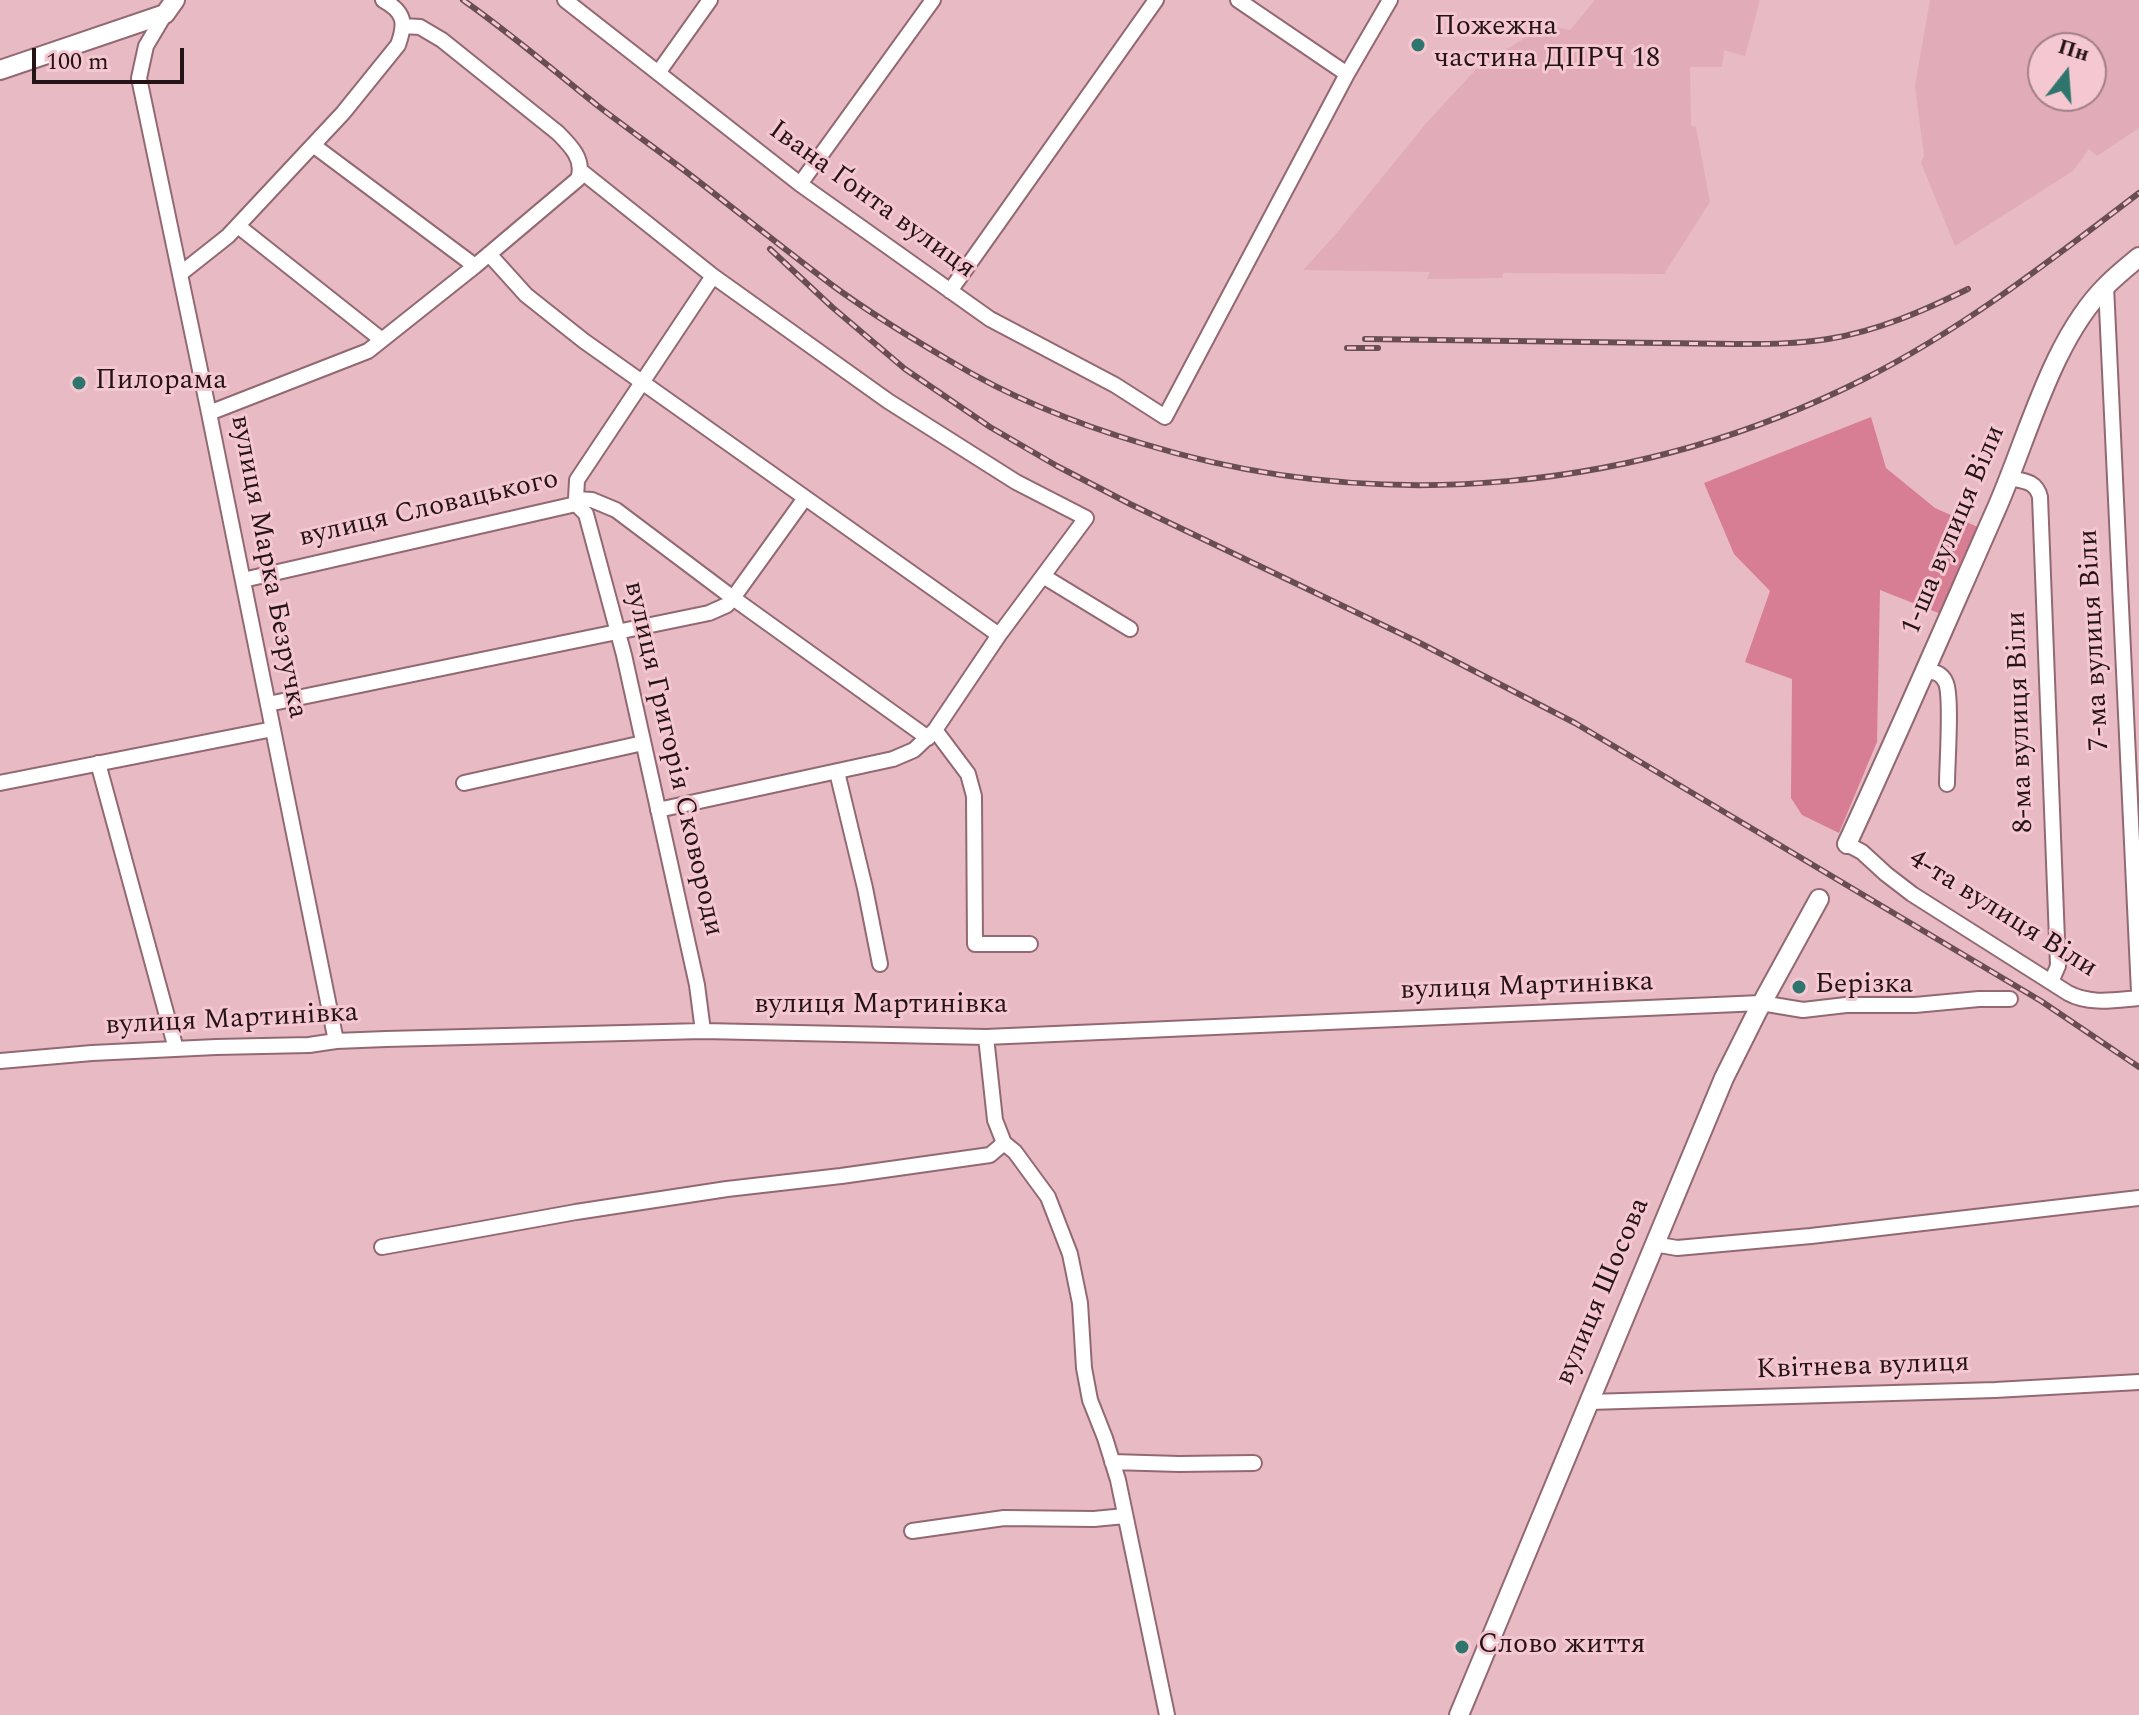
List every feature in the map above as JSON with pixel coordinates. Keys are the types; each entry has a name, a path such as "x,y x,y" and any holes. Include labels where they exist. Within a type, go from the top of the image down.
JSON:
{"main road":[{"path":"0,70 170,7"},
{"name":"1-ша вулиця Віли","path":"1847,844 2010,478 2058,358 2088,308 2106,286 2139,257"},
{"name":"вулиця Шосова","path":"1459,1715 1724,1078 1761,1003 1819,899"}],"street":[{"path":"180,274 238,226 343,113 398,45 403,26 398,10 383,0"},
{"name":"Івана Ґонта вулиця","path":"565,0 800,184 990,319 1115,385 1165,417 1347,74"},
{"path":"658,73 710,0"},
{"path":"800,184 933,0"},
{"path":"950,291 1156,0"},
{"path":"1238,0 1347,74 1390,0"},
{"name":"вулиця Марка Безручка","path":"170,7 146,46 139,78 336,1041"},
{"path":"209,413 368,351 578,179 580,162 571,147 534,113 442,40 420,27 403,26"},
{"path":"313,145 475,266"},
{"path":"581,171 713,276 888,401 1016,482 1086,518 999,635 932,734 914,750 893,759 658,810"},
{"path":"238,226 382,340"},
{"path":"489,254 526,295 641,383 999,635"},
{"path":"713,276 577,480 576,502 592,500 616,510 733,598 932,734 968,774 974,796 975,944 1030,944"},
{"name":"7-ма вулиця Віли","path":"2106,286 2139,995"},
{"name":"8-ма вулиця Віли","path":"2010,478 2030,482 2036,486 2040,497 2058,966 2051,982"},
{"path":"268,704 709,613 727,605 733,598 805,498"},
{"name":"вулиця Словацького","path":"243,580 576,502"},
{"name":"вулиця Григорія Сковороди","path":"576,502 586,514 618,631 697,985 703,1031"},
{"path":"1043,576 1130,629"},
{"path":"1926,671 1937,672 1948,691 1947,784"},
{"path":"0,783 273,729"},
{"path":"464,783 643,743"},
{"path":"98,763 176,1049"},
{"path":"837,772 880,964"},
{"name":"4-та вулиця Віли","path":"1847,844 1862,852 1912,894 2068,993 2088,1001 2139,995"},
{"name":"вулиця Мартинівка","path":"0,1061 336,1041 703,1031 986,1037 1761,1003 1803,1010 1846,1005 1915,1005 2010,999"},
{"path":"986,1037 995,1120 1004,1143 1015,1152 1048,1197 1070,1254 1080,1303 1088,1390 1112,1462 1167,1715"},
{"path":"382,1247 591,1209 990,1155 1004,1143"},
{"path":"1654,1244 1677,1248 1811,1236 2139,1198"},
{"name":"Квітнева вулиця","path":"1589,1402 1995,1390 2139,1382"},
{"path":"1112,1462 1254,1463"},
{"path":"912,1531 1004,1518 1094,1519 1125,1516"}],"shaded area":[{"path":"1595,0 1760,0 1745,56 1724,50 1722,67 1690,67 1691,125 1696,127 1710,202 1664,274 1503,273 1502,278 1427,279 1430,272 1303,270 1428,121 1480,65 1547,25 1570,30"},
{"path":"1930,0 2139,0 2139,128 2097,156 2089,149 2073,171 1955,246 1921,163 1924,156 1915,86"},
{"path":"1871,417 1886,468 1935,508 1980,528 1941,614 1880,590 1877,742 1839,833 1802,815 1791,798 1792,679 1745,662 1770,591 1734,554 1704,483"}],"railway":[{"path":"463,0 832,285 974,375 1045,409 1144,444 1234,467 1326,480 1418,485 1510,481 1601,468 1691,447 1779,417 1864,379 1936,338 2006,292 2139,193"},
{"path":"770,249 905,369 990,427 1130,504 1416,641 1575,723 2041,1001 2139,1067"},
{"path":"1365,339 1735,344 1805,342 1882,325 1968,289"},
{"path":"1347,348 1378,348"}],"place":[{"name":"Пожежна частина ДПРЧ 18","path":"1418,45"},
{"name":"Пилорама","path":"79,383"},
{"name":"Берізка","path":"1799,987"},
{"name":"Слово життя","path":"1462,1647"}]}
